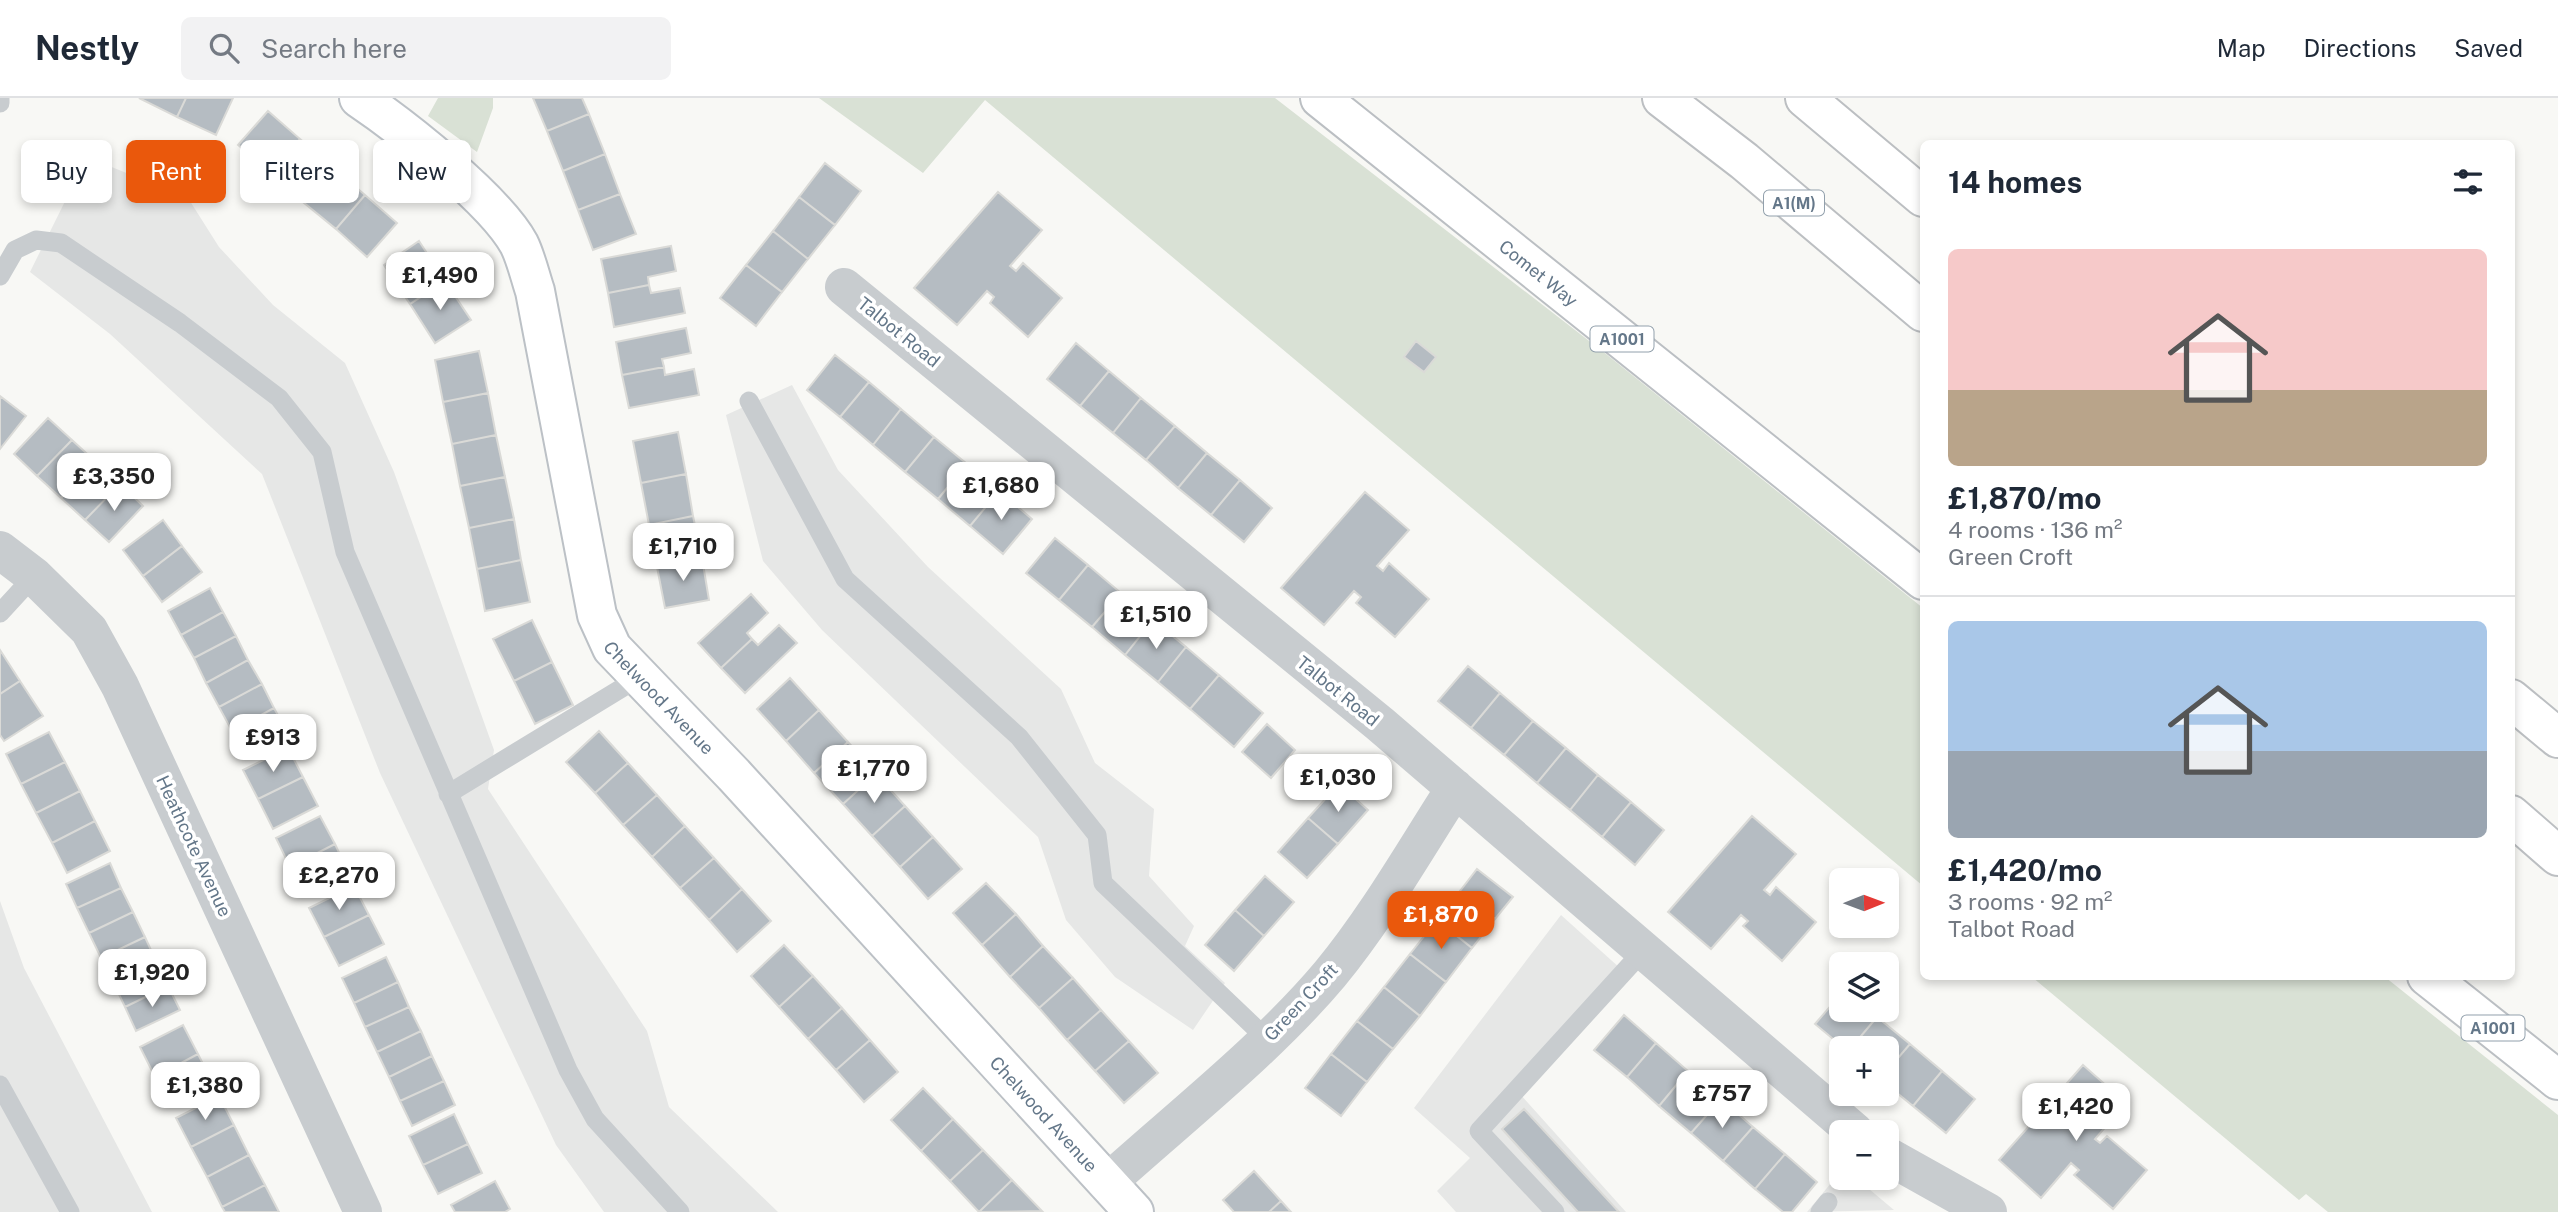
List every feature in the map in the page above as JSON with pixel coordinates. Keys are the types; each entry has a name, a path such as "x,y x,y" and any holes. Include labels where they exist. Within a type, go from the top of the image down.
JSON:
{"main road":[{"name":"Chelwood Avenue","path":"359,98 384,115 483,200 519,244 535,291 597,615 612,648 734,775 1134,1212"},
{"name":"Comet Way","path":"1320,98 1920,578"},
{"name":"A1(M)","path":"1662,98 1744,161 1920,309"},
{"path":"1805,98 1920,194"},
{"path":"2515,702 2558,738"},
{"path":"2515,819 2558,856"},
{"name":"A1001","path":"2432,980 2558,1080"}],"street":[{"name":"Talbot Road","path":"844,288 1455,788 1841,1120"},
{"name":"Heathcote Avenue","path":"0,550 34,576 89,630 121,686 363,1212"},
{"name":"Green Croft","path":"1107,1183 1267,1039 1328,976 1358,938 1455,788"},
{"path":"1899,1162 1988,1212"}],"lane":[{"path":"0,276 15,250 36,240 61,243 180,323 279,398 322,452 345,552 568,1070 595,1119 680,1212"},
{"path":"748,401 845,579 1019,737 1097,835 1103,883 1267,1039"},
{"path":"0,613 34,576"},
{"path":"448,794 640,677"},
{"path":"1555,1212 1479,1131 1643,951"},
{"path":"0,1086 70,1212"}],"shaded area":[{"path":"438,98 493,98 493,108 477,152 471,148 471,140 461,140 428,116"},
{"path":"819,98 1275,98 1606,354 1920,606 1920,883 985,100 923,173"},
{"path":"112,167 126,173 126,203 191,203 219,247 273,305 345,363 394,472 494,750 488,789 647,1031 669,1107 778,1212 604,1212 556,1145 380,773 262,474 110,334 30,272 64,203 112,203"},
{"path":"792,385 838,470 928,567 1061,689 1095,763 1154,809 1149,876 1194,926 1185,946 1225,983 1193,1030 1115,977 1066,920 1038,837 822,630 763,561 726,415"},
{"path":"0,901 24,968 152,1212 0,1212"},
{"path":"1561,915 1631,978 1520,1094 1626,1212 1456,1212 1437,1191 1470,1158 1414,1108"},
{"path":"2036,980 2389,980 2558,1115 2558,1212 2328,1212 2306,1194 2299,1200"},
{"path":"1829,1185 1829,1190 1870,1190 1894,1210 1807,1212"}],"building":[{"path":"139,98 186,98 177,117"},
{"path":"186,98 233,98 216,135 177,117"},
{"path":"533,98 582,98 589,114 547,131"},
{"path":"268,111 300,139 299,140 242,140"},
{"path":"589,114 605,154 563,171 547,131"},
{"path":"605,154 620,194 578,210 563,171"},
{"path":"825,163 861,191 835,225 799,197"},
{"path":"359,190 365,195 359,202"},
{"path":"998,192 1042,230 1010,266 1016,271 1023,263 1062,298 1028,337 990,303 994,297 987,291 957,325 914,288"},
{"path":"620,194 636,234 593,250 578,210"},
{"path":"365,195 397,223 367,257 336,229"},
{"path":"799,197 835,225 808,259 773,231"},
{"path":"304,203 358,203 336,229"},
{"path":"773,231 808,259 782,292 746,265"},
{"path":"419,241 445,281 410,304 384,265"},
{"path":"671,246 676,271 648,277 649,285 608,293 601,259"},
{"path":"746,265 782,292 756,326 720,298"},
{"path":"445,281 471,320 435,343 410,304"},
{"path":"649,285 651,293 680,288 685,313 614,327 608,293"},
{"path":"686,328 691,353 662,359 664,367 622,375 616,342"},
{"path":"1416,341 1436,357 1424,372 1404,357"},
{"path":"1076,343 1109,371 1080,406 1047,379"},
{"path":"479,351 488,393 443,402 435,360"},
{"path":"835,355 869,382 840,417 807,390"},
{"path":"664,367 665,375 694,369 699,395 629,408 622,375"},
{"path":"1109,371 1141,398 1113,433 1080,406"},
{"path":"869,382 901,409 873,445 840,417"},
{"path":"488,393 496,435 452,444 443,402"},
{"path":"0,396 26,416 0,449"},
{"path":"1141,398 1175,426 1146,460 1113,433"},
{"path":"901,409 934,437 905,472 873,445"},
{"path":"48,418 72,440 37,476 14,454"},
{"path":"1175,426 1207,453 1178,488 1146,460"},
{"path":"678,432 686,474 641,483 633,441"},
{"path":"496,435 505,477 460,486 452,444"},
{"path":"934,437 967,464 938,499 905,472"},
{"path":"72,440 96,462 61,498 37,476"},
{"path":"1207,453 1240,480 1211,515 1178,488"},
{"path":"96,462 120,484 85,520 61,498"},
{"path":"967,464 999,491 970,526 938,499"},
{"path":"686,474 693,516 649,525 641,483"},
{"path":"505,477 514,519 469,528 460,486"},
{"path":"1240,480 1272,508 1244,542 1211,515"},
{"path":"120,484 143,506 109,542 85,520"},
{"path":"999,491 1032,519 1003,554 970,526"},
{"path":"1365,492 1409,530 1377,566 1383,571 1389,563 1429,599 1395,637 1356,603 1361,597 1354,591 1324,625 1281,588"},
{"path":"693,516 702,558 657,567 649,525"},
{"path":"514,519 521,560 477,569 469,528"},
{"path":"163,520 182,546 143,576 123,550"},
{"path":"1055,538 1088,565 1059,600 1026,573"},
{"path":"182,546 202,572 162,602 143,576"},
{"path":"702,558 709,600 665,608 657,567"},
{"path":"521,560 530,602 485,611 477,569"},
{"path":"1088,565 1121,593 1092,627 1059,600"},
{"path":"210,588 223,612 181,635 168,611"},
{"path":"1121,593 1153,620 1125,655 1092,627"},
{"path":"751,594 768,613 747,633 752,639 721,668 698,643"},
{"path":"223,612 236,636 194,658 181,635"},
{"path":"532,620 552,662 514,681 493,639"},
{"path":"1153,620 1186,647 1158,682 1125,655"},
{"path":"779,625 797,643 745,693 721,668 752,639 758,645"},
{"path":"236,636 248,660 206,683 194,658"},
{"path":"1186,647 1219,675 1190,709 1158,682"},
{"path":"0,650 20,681 0,694"},
{"path":"248,660 262,684 219,707 206,683"},
{"path":"552,662 573,705 535,724 514,681"},
{"path":"1468,666 1500,693 1471,728 1438,701"},
{"path":"1219,675 1263,713 1234,747 1190,709"},
{"path":"790,678 819,710 786,741 757,709"},
{"path":"20,681 43,716 4,741 0,735 0,694"},
{"path":"262,684 274,708 232,731 219,707"},
{"path":"1500,693 1533,721 1504,755 1471,728"},
{"path":"274,708 287,732 244,755 232,731"},
{"path":"819,710 848,742 814,773 786,741"},
{"path":"1533,721 1566,748 1537,783 1504,755"},
{"path":"1267,724 1295,750 1271,778 1242,752"},
{"path":"599,731 628,763 595,793 566,762"},
{"path":"49,732 65,762 21,784 6,754"},
{"path":"848,742 876,774 843,804 814,773"},
{"path":"288,748 303,777 258,799 243,770"},
{"path":"1566,748 1598,775 1570,810 1537,783"},
{"path":"65,762 80,791 36,813 21,784"},
{"path":"628,763 657,795 623,825 595,793"},
{"path":"876,774 905,806 872,836 843,804"},
{"path":"1598,775 1631,802 1602,837 1570,810"},
{"path":"303,777 318,806 273,829 258,799"},
{"path":"1339,784 1368,810 1338,844 1308,818"},
{"path":"80,791 95,821 52,843 36,813"},
{"path":"657,795 685,826 652,857 623,825"},
{"path":"1631,802 1664,830 1635,865 1602,837"},
{"path":"905,806 933,837 900,867 872,836"},
{"path":"320,816 335,844 290,867 276,838"},
{"path":"1752,816 1796,854 1764,890 1770,895 1776,887 1816,922 1782,961 1743,926 1748,921 1741,915 1711,949 1668,912"},
{"path":"1308,818 1338,844 1307,878 1278,852"},
{"path":"95,821 110,851 67,873 52,843"},
{"path":"685,826 714,858 680,888 652,857"},
{"path":"933,837 962,869 928,899 900,867"},
{"path":"335,844 349,874 305,896 290,867"},
{"path":"714,858 742,889 709,920 680,888"},
{"path":"110,863 121,888 77,908 66,884"},
{"path":"1477,869 1513,897 1495,919 1460,891"},
{"path":"1265,876 1294,902 1264,936 1235,910"},
{"path":"986,883 1016,914 982,945 953,913"},
{"path":"354,886 369,915 324,937 309,908"},
{"path":"121,888 133,912 89,933 77,908"},
{"path":"742,889 771,921 737,952 709,920"},
{"path":"1460,891 1495,919 1472,948 1437,920"},
{"path":"1235,910 1264,936 1234,971 1205,945"},
{"path":"133,912 145,937 101,958 89,933"},
{"path":"1016,914 1043,946 1010,977 982,945"},
{"path":"369,915 384,944 339,966 324,937"},
{"path":"1437,920 1472,948 1446,982 1410,954"},
{"path":"145,937 156,961 113,982 101,958"},
{"path":"784,945 813,976 779,1007 751,976"},
{"path":"1043,946 1073,978 1039,1008 1010,977"},
{"path":"1410,954 1446,982 1420,1016 1384,987"},
{"path":"386,957 398,982 354,1003 342,978"},
{"path":"156,961 168,986 125,1007 113,982"},
{"path":"813,976 842,1008 808,1039 779,1007"},
{"path":"1073,978 1101,1010 1067,1040 1039,1008"},
{"path":"398,982 409,1007 365,1027 354,1003"},
{"path":"168,986 180,1010 136,1031 125,1007"},
{"path":"1384,987 1420,1016 1393,1049 1357,1021"},
{"path":"409,1007 421,1031 377,1052 365,1027"},
{"path":"842,1008 870,1040 836,1070 808,1039"},
{"path":"1829,1008 1829,1022 1873,1022 1861,1036 1830,1036 1815,1024"},
{"path":"1101,1010 1129,1041 1095,1071 1067,1040"},
{"path":"1624,1015 1656,1043 1627,1077 1594,1050"},
{"path":"1357,1021 1393,1049 1367,1082 1331,1054"},
{"path":"1873,1022 1883,1022 1910,1044 1899,1057 1899,1036 1861,1036"},
{"path":"183,1025 198,1054 155,1077 140,1047"},
{"path":"421,1031 432,1056 389,1077 377,1052"},
{"path":"870,1040 898,1072 864,1102 836,1070"},
{"path":"1129,1041 1158,1073 1124,1103 1095,1071"},
{"path":"1656,1043 1688,1071 1659,1106 1627,1077"},
{"path":"1910,1044 1942,1071 1913,1106 1899,1095 1899,1057"},
{"path":"198,1054 213,1084 170,1106 155,1077"},
{"path":"1331,1054 1367,1082 1341,1116 1305,1088"},
{"path":"432,1056 444,1081 400,1101 389,1077"},
{"path":"2083,1065 2126,1103 2095,1139 2100,1143 2107,1136 2147,1170 2113,1209 2074,1175 2079,1170 2071,1163 2041,1198 1999,1160"},
{"path":"1688,1071 1721,1099 1691,1133 1659,1106"},
{"path":"1942,1071 1975,1099 1946,1133 1913,1106"},
{"path":"444,1081 455,1105 412,1126 400,1101"},
{"path":"923,1088 953,1119 921,1151 891,1120"},
{"path":"219,1096 234,1125 191,1147 176,1118"},
{"path":"1721,1099 1753,1127 1723,1161 1691,1133"},
{"path":"1524,1109 1619,1212 1578,1212 1502,1129"},
{"path":"454,1114 468,1144 423,1165 409,1136"},
{"path":"953,1119 983,1150 950,1181 921,1151"},
{"path":"234,1125 249,1155 207,1177 191,1147"},
{"path":"1753,1127 1785,1154 1755,1189 1723,1161"},
{"path":"468,1144 482,1173 438,1194 423,1165"},
{"path":"983,1150 1012,1180 979,1212 950,1181"},
{"path":"1785,1154 1817,1182 1792,1212 1783,1212 1755,1189"},
{"path":"249,1155 265,1185 222,1207 207,1177"},
{"path":"1254,1171 1281,1201 1269,1212 1234,1212 1223,1200"},
{"path":"1012,1180 1042,1211 979,1212"},
{"path":"495,1181 510,1209 505,1212 455,1212 451,1205"},
{"path":"265,1185 279,1212 225,1212 222,1207"},
{"path":"1281,1201 1291,1212 1269,1212"}]}
